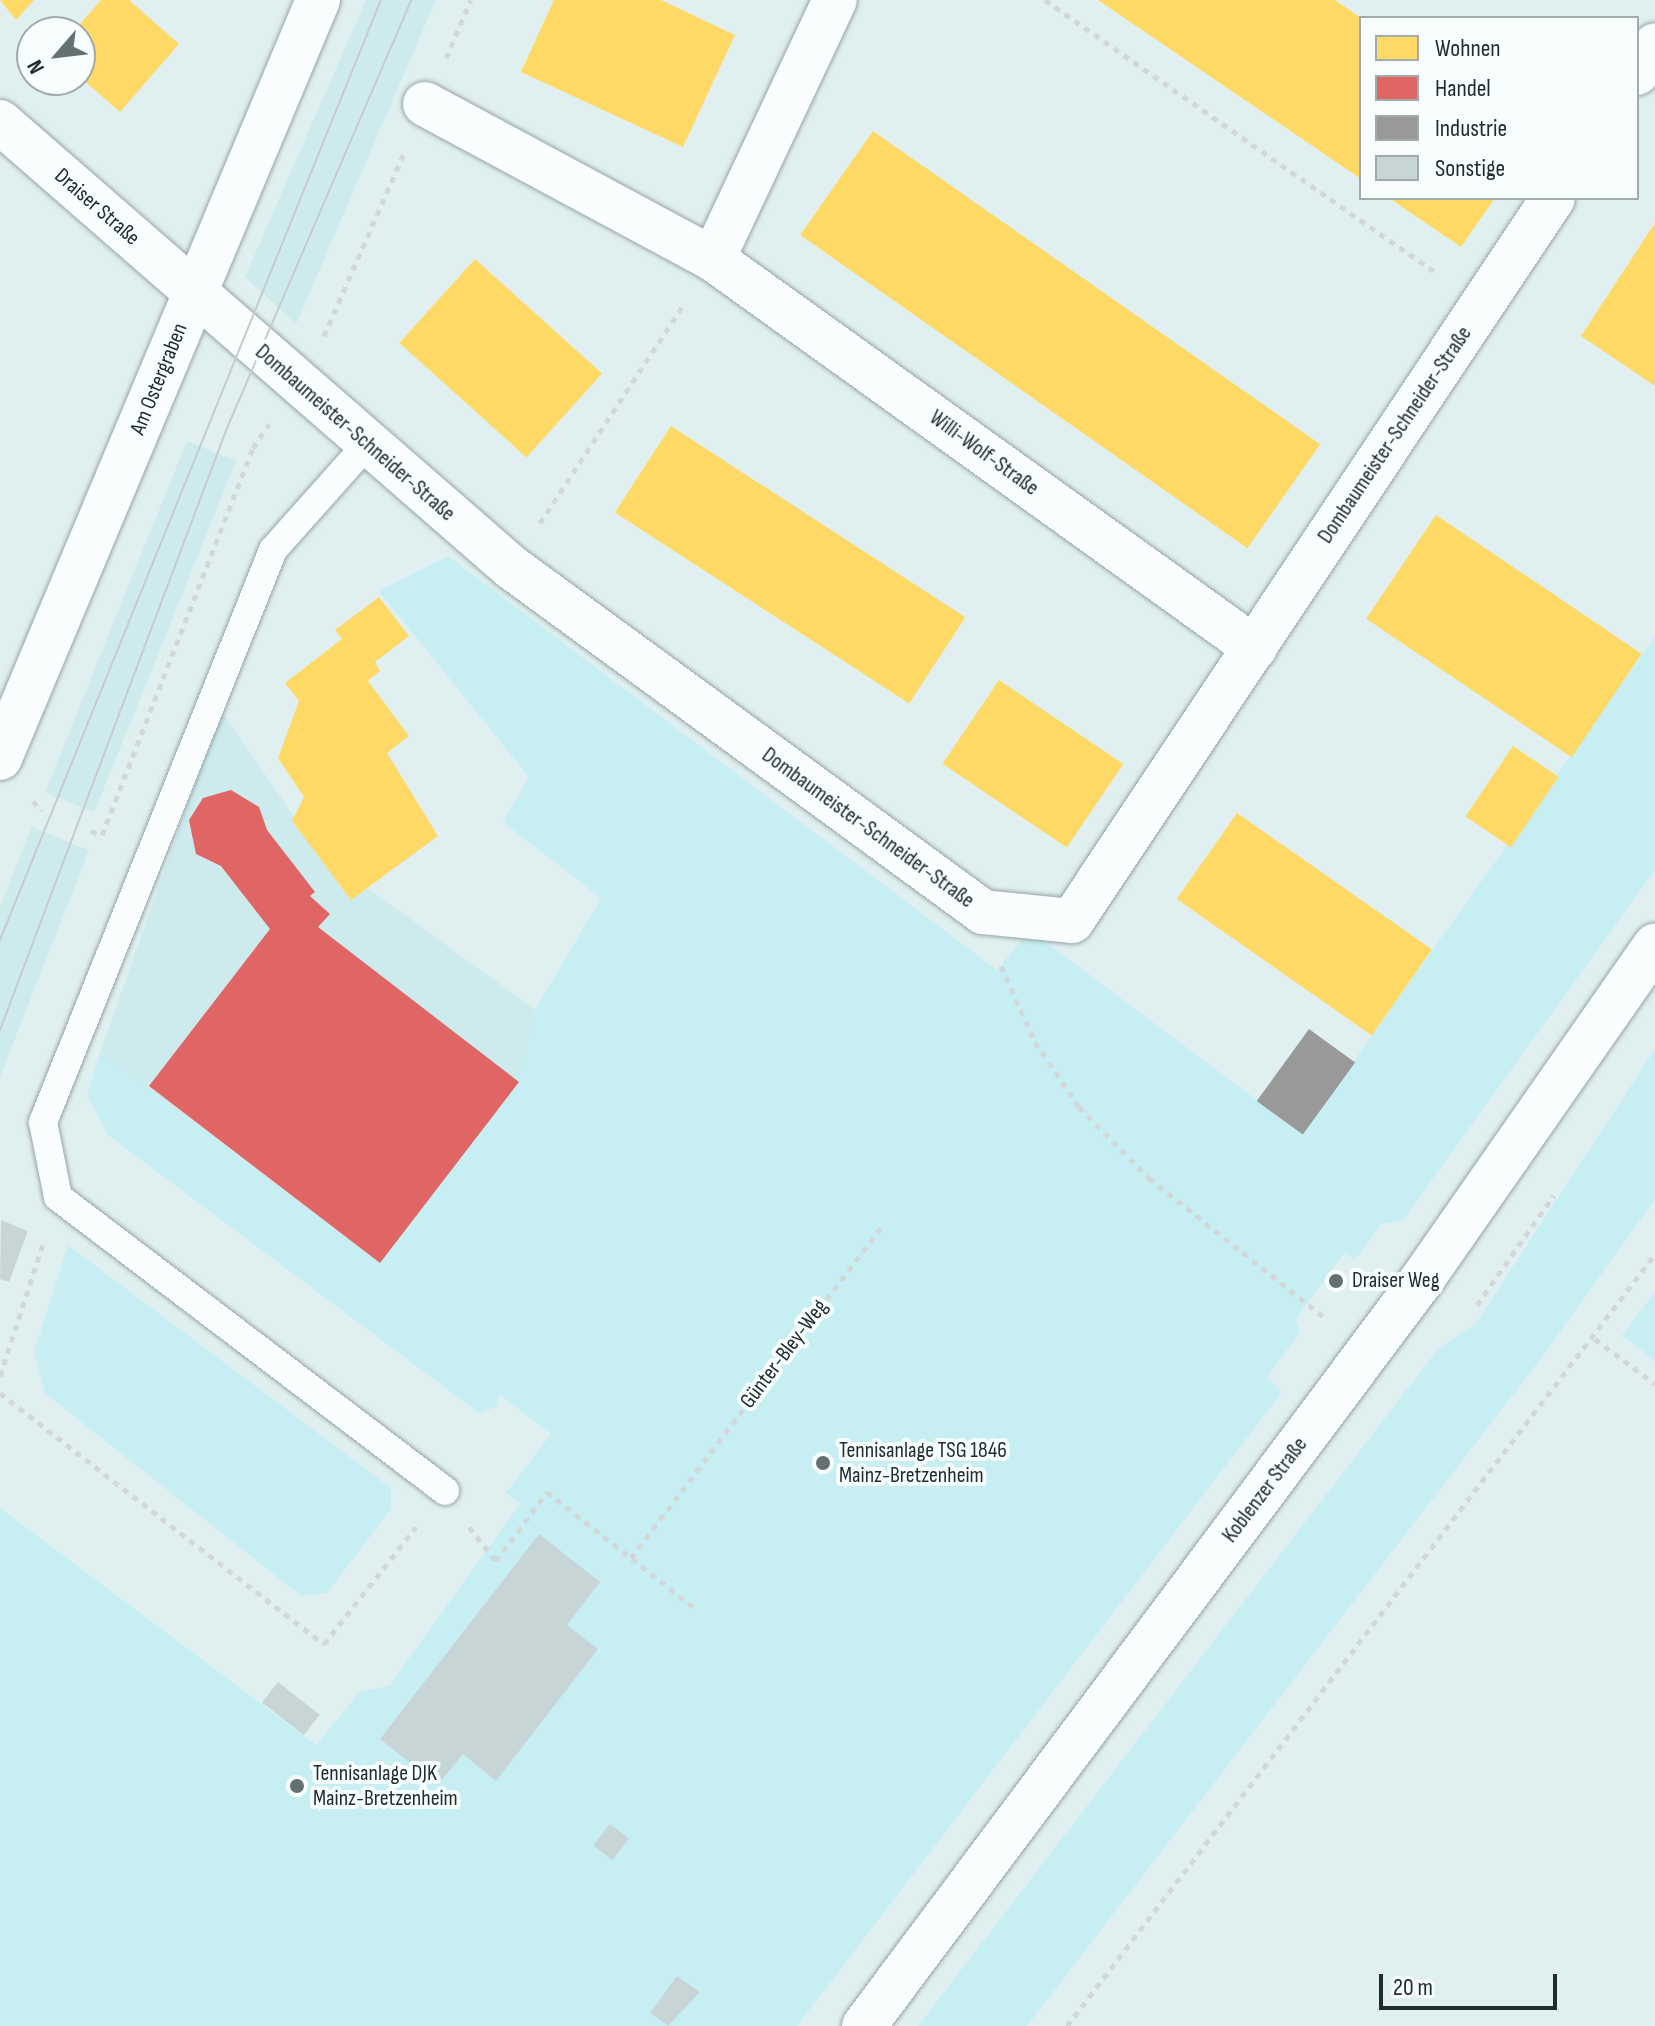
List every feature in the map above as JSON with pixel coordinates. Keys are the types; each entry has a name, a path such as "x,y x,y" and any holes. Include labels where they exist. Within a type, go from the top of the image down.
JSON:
{"street":[{"name":"Am Ostergraben","path":"0,758 318,0"},
{"path":"713,259 835,0"},
{"path":"1639,70 1655,45"},
{"name":"Willi-Wolf-Straße","path":"425,104 713,259 1255,648"},
{"name":"Draiser Straße","path":"0,122 195,293"},
{"name":"Dombaumeister-Schneider-Straße","path":"195,293 370,441 511,567 983,912 1072,921 1552,200"},
{"name":"Koblenzer Straße","path":"864,2026 1421,1281 1655,946"}],"lane":[{"path":"370,441 273,550 148,853 43,1122 58,1197 445,1491"}],"path":[{"path":"321,342 471,0"},
{"path":"1045,0 1482,305"},
{"path":"544,517 668,328"},
{"path":"91,831 102,835 253,448 274,417"},
{"path":"983,912 1035,1042 1079,1107 1149,1178 1325,1318"},
{"path":"1477,1305 1554,1195"},
{"path":"0,1376 58,1197"},
{"name":"Günter-Bley-Weg","path":"631,1558 881,1227"},
{"path":"1067,2026 1595,1338 1655,1254"},
{"path":"1595,1338 1655,1384"},
{"path":"0,1393 324,1644 445,1491 496,1561 547,1492 697,1610"}],"shaded area":[{"path":"366,0 436,0 296,324 245,277"},
{"path":"187,441 236,461 94,812 45,792"},
{"path":"448,556 997,970 1030,930 1302,1134 1655,637 1655,870 1403,1220 1381,1224 1355,1260 1344,1253 1296,1319 1300,1332 1267,1377 1282,1392 797,2026 0,2026 0,1508 316,1745 360,1692 389,1686 520,1504 506,1493 551,1434 499,1394 496,1407 479,1413 108,1135 87,1095 100,1053 380,1263 519,1082 535,1010 601,898 503,822 529,777 379,591"},
{"path":"221,710 351,900 368,888 535,1010 519,1082 380,1263 100,1053"},
{"path":"32,827 89,850 0,1077 0,907"},
{"path":"1655,1049 1655,1199 1542,1357 1027,2026 918,2026 1438,1349 1476,1323"},
{"path":"68,1245 391,1488 391,1509 327,1593 301,1596 45,1393 34,1352"},
{"path":"1655,1292 1655,1361 1622,1335"}],"building: Wohnen":[{"path":"0,0 34,0 16,16 16,20"},
{"path":"101,0 129,0 179,44 120,112 96,91 96,16 87,16"},
{"path":"554,0 661,0 735,35 683,147 521,72"},
{"path":"1098,0 1335,0 1359,17 1359,178"},
{"path":"873,131 1320,444 1247,548 800,235"},
{"path":"1392,200 1494,200 1461,247"},
{"path":"1655,223 1655,386 1581,336"},
{"path":"475,259 602,373 526,457 399,343"},
{"path":"671,426 965,617 909,704 615,512"},
{"path":"1436,515 1642,654 1572,757 1366,619"},
{"path":"379,597 409,636 375,662 380,671 368,681 409,736 387,753 438,836 351,900 292,821 304,797 278,758 299,701 285,683 342,639 335,630"},
{"path":"999,680 1123,764 1067,848 943,764"},
{"path":"1513,746 1559,777 1511,847 1465,816"},
{"path":"1237,813 1432,950 1372,1036 1177,899"}],"building: Handel":[{"path":"231,790 259,807 267,830 315,892 310,896 330,914 318,927 519,1082 380,1263 149,1086 270,929 221,866 196,854 189,820 203,798"}],"building: Industrie":[{"path":"1309,1029 1355,1063 1303,1135 1257,1101"}],"building: Sonstige":[{"path":"1,1220 28,1231 9,1282 0,1279"},
{"path":"539,1534 600,1582 567,1625 598,1649 496,1781 463,1754 438,1785 380,1739"},
{"path":"278,1682 320,1715 304,1735 262,1702"},
{"path":"610,1824 629,1839 612,1860 593,1845"},
{"path":"677,1976 700,1992 668,2026 650,2013"}],"tram line":[{"path":"0,940 381,0"},
{"path":"0,1030 227,428 411,0"}],"place":[{"name":"Draiser Weg","path":"1336,1281"},
{"name":"Tennisanlage TSG 1846 Mainz-Bretzenheim","path":"823,1463"},
{"name":"Tennisanlage DJK Mainz-Bretzenheim","path":"297,1786"}]}
